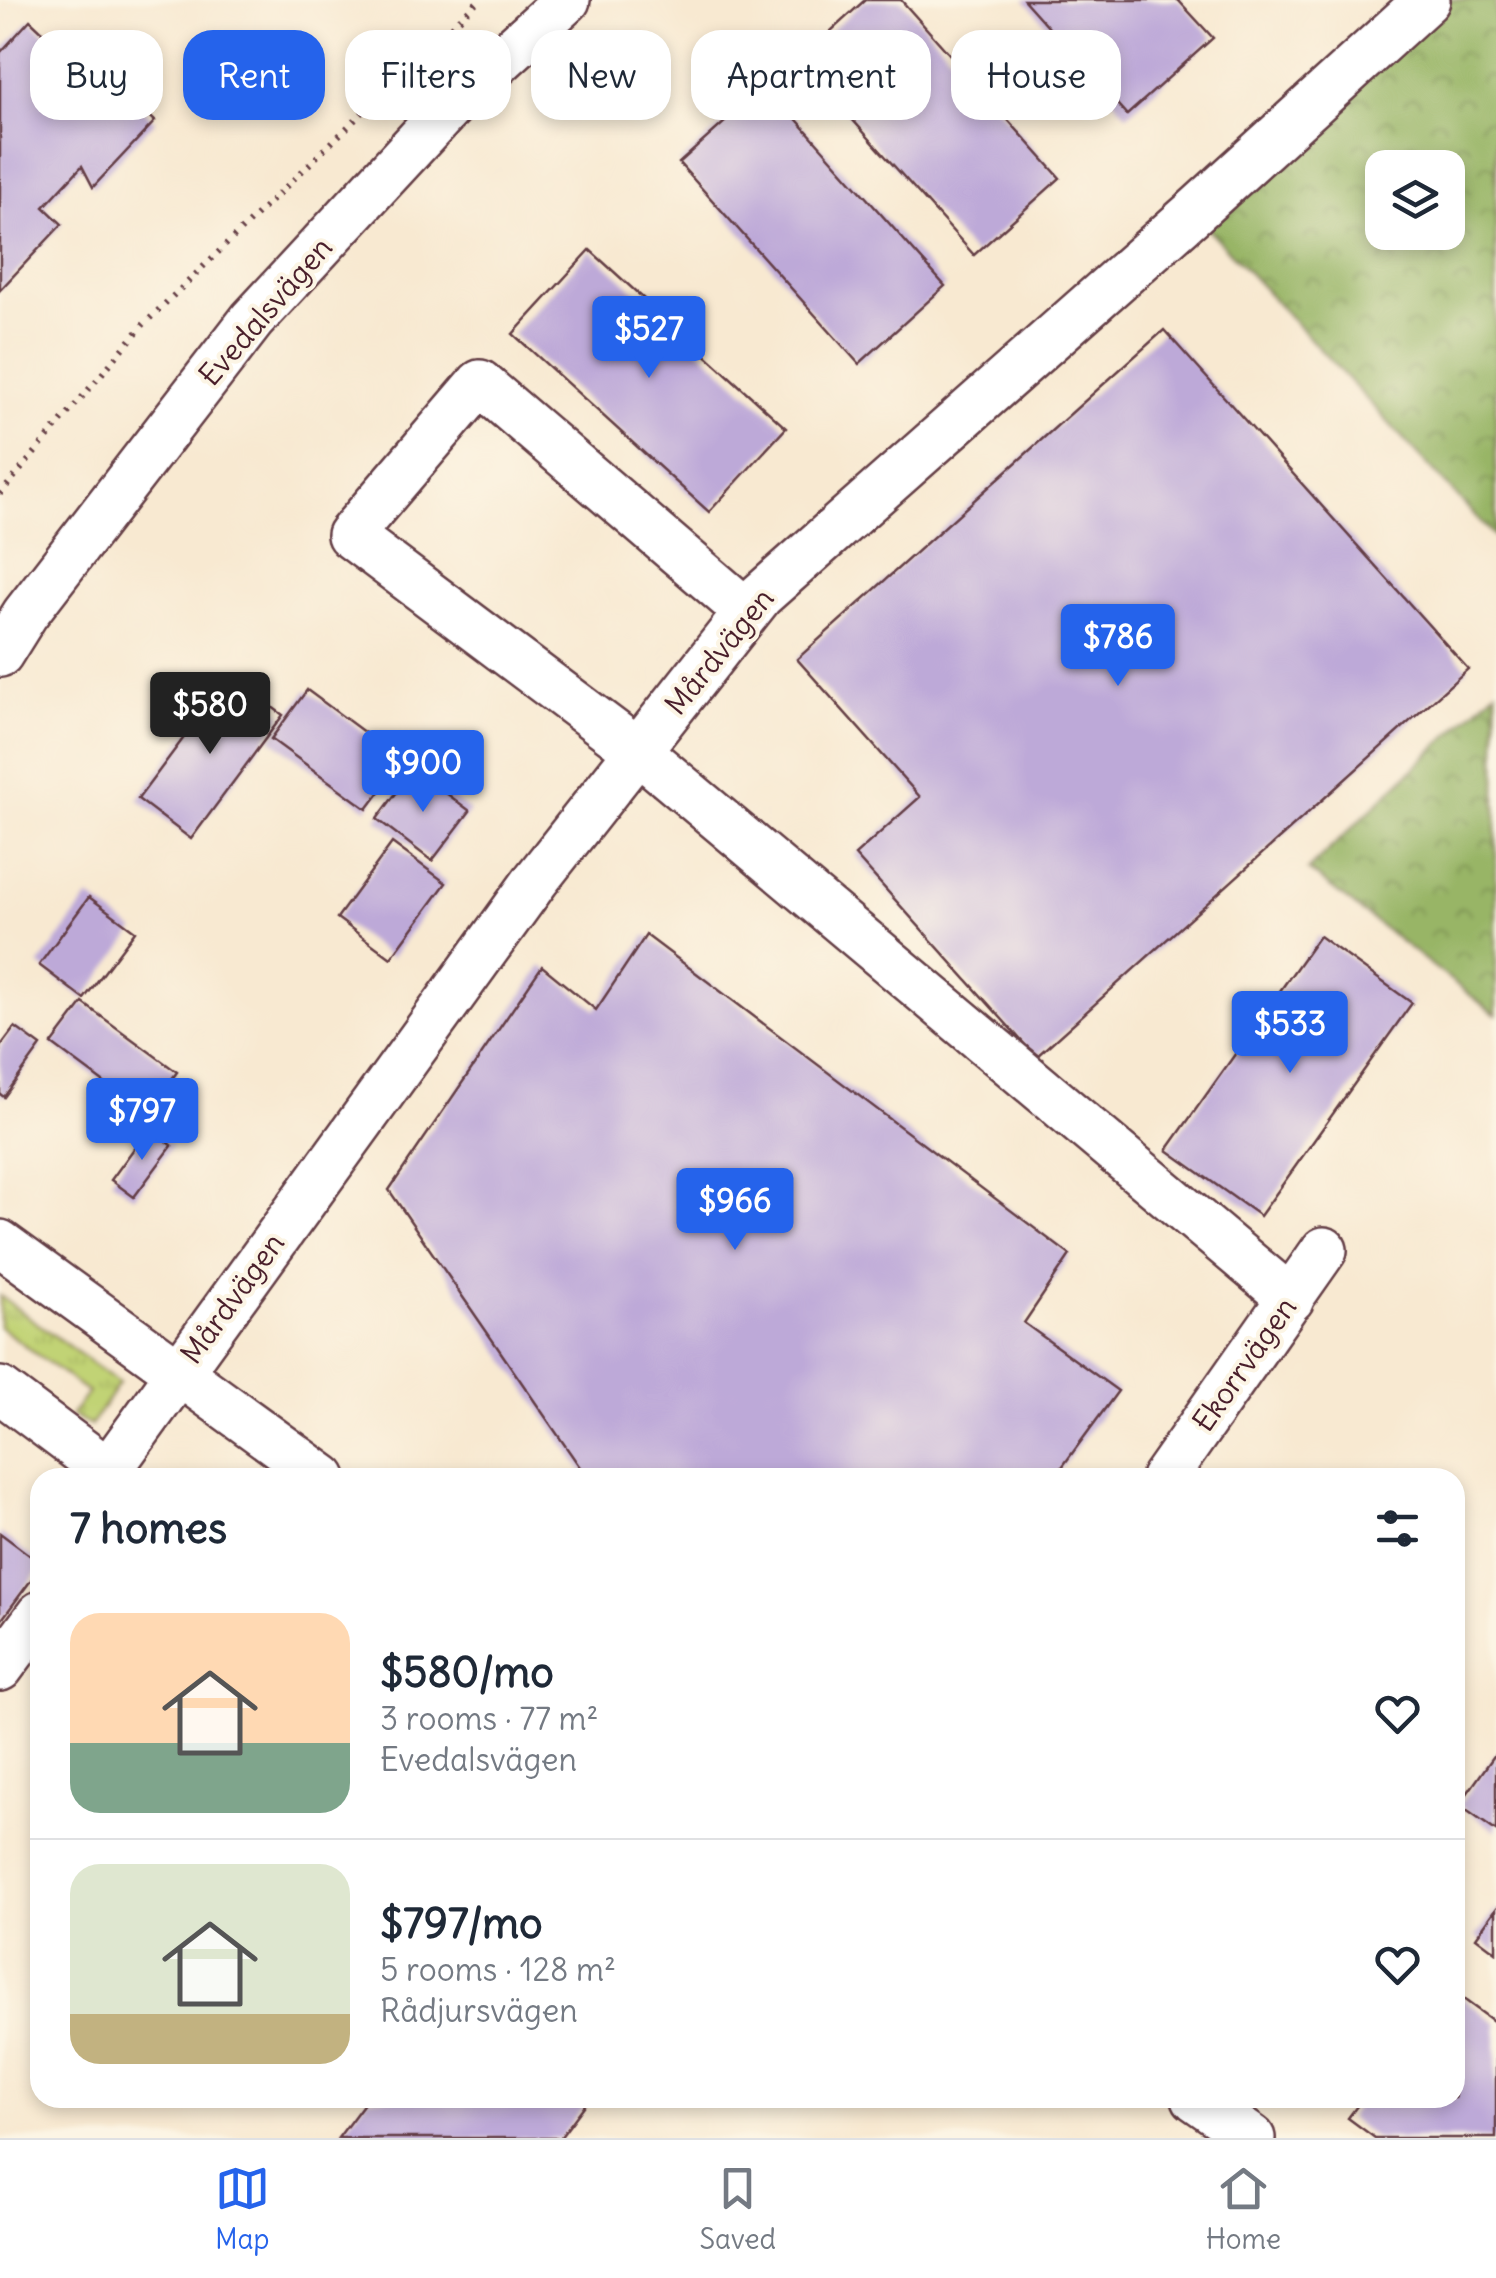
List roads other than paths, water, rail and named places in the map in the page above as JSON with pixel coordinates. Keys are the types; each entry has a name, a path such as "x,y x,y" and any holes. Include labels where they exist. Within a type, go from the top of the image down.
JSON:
{"street":[{"name":"Evedalsvägen","path":"0,654 12,601 252,320 453,102 567,0"},
{"name":"Mårdvägen","path":"112,1468 536,880 760,596 1427,0"},
{"path":"747,612 480,383 350,535 638,750 1291,1299"},
{"path":"0,1244 310,1468"},
{"name":"Ekorrvägen","path":"1171,1468 1324,1250"},
{"path":"0,1390 100,1468"},
{"path":"0,1668 30,1628"},
{"path":"1209,2108 1252,2138"}]}
